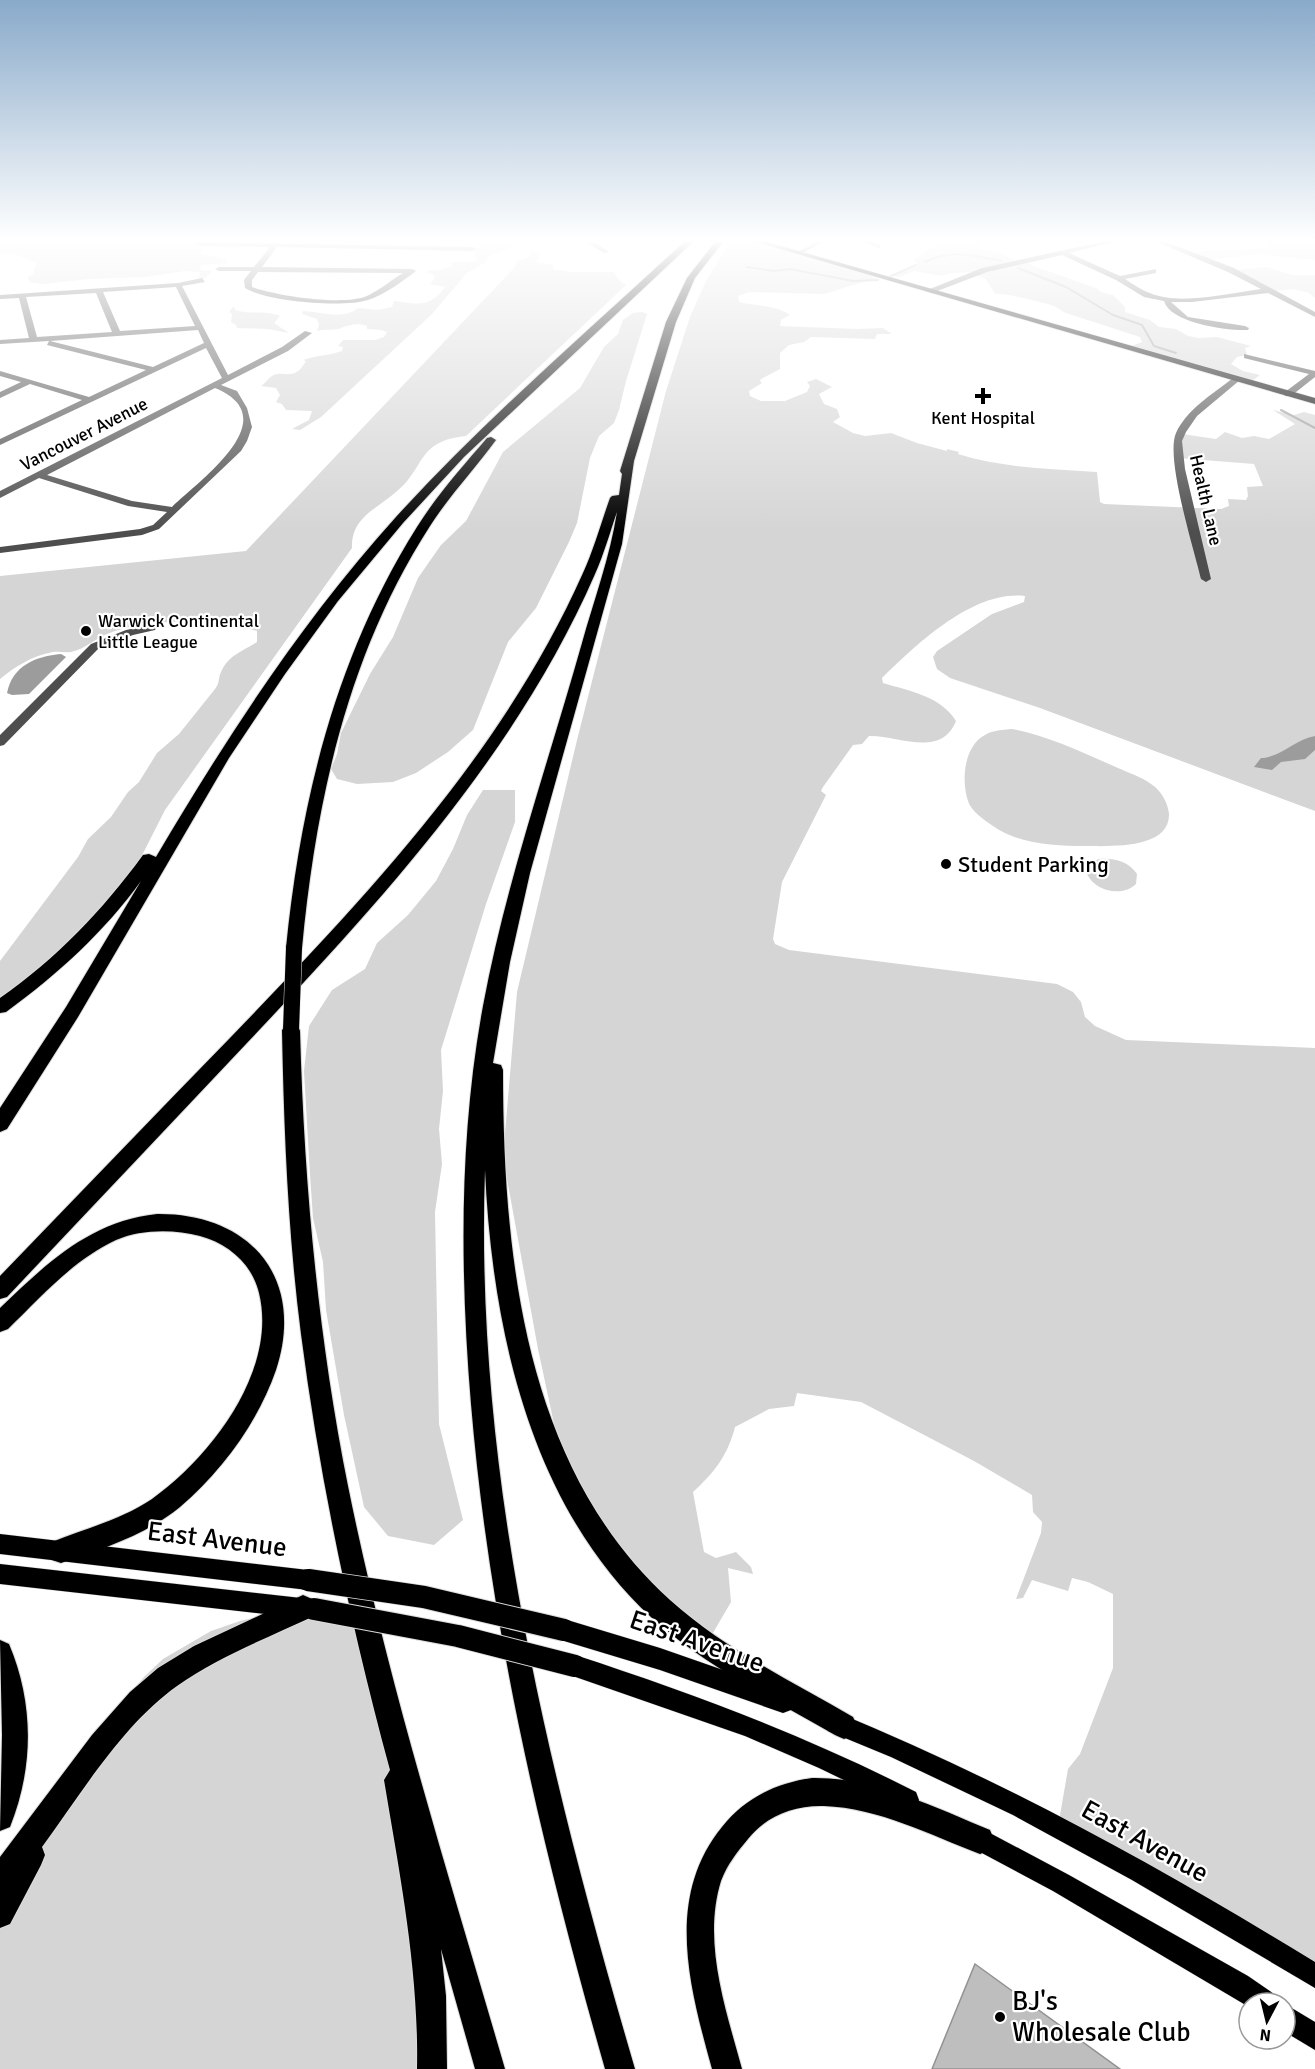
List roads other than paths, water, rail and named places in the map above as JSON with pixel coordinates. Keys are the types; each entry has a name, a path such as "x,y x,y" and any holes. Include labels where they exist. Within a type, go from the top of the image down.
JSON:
{"highway":[{"path":"0,1007 43,976 95,930 123,896 222,758 294,652 360,566 448,467 585,339"},
{"path":"0,1290 304,972 417,845 464,785 497,737 566,622 593,564 629,462 666,339"},
{"path":"490,2069 383,1692 348,1542 325,1418 308,1304 295,1181 291,1030 294,948 306,846 322,771 341,704 375,616 405,558 446,496 542,378"},
{"path":"620,2069 583,1940 537,1755 512,1631 485,1445 474,1287 474,1196 482,1076 499,971 618,534 629,462"},
{"path":"0,1124 72,1012 222,758"},
{"path":"499,971 492,1128 494,1190 499,1236 511,1312 527,1380 566,1479 615,1559 660,1608 714,1649 844,1726"},
{"path":"0,1322 54,1272 93,1242 118,1230 157,1223 199,1226 237,1243 258,1264 272,1298 274,1311 272,1339 256,1391 230,1435 210,1461 169,1501 137,1522 108,1535 61,1551"},
{"path":"0,1881 102,1744 139,1701 167,1677 202,1655 308,1609"},
{"path":"0,1653 13,1694 16,1719 16,1744 12,1772 0,1817"},
{"path":"383,1692 428,1965 432,2014 432,2069"},
{"path":"727,2069 705,1983 699,1942 699,1921 706,1886 718,1855 749,1817 762,1808 791,1795 824,1792 875,1801 980,1840"},
{"path":"0,1914 33,1849 38,1832"}],"main road":[{"path":"1091,339 1236,381 1315,401"},
{"name":"East Avenue","path":"0,1544 308,1580 424,1597 564,1630 731,1683 844,1726 949,1772 1093,1846 1216,1915 1315,1976"},
{"path":"0,1574 308,1609 458,1636 574,1666 683,1701 803,1748 868,1779 1061,1883 1248,1991"},
{"path":"1297,2025 1315,2037"}],"street":[{"path":"0,342 56,339"},
{"path":"204,339 226,378"},
{"name":"Vancouver Avenue","path":"0,495 285,350 300,339"},
{"path":"36,340 155,370"},
{"path":"0,442 208,345"},
{"path":"1247,356 1315,373"},
{"path":"0,373 88,399"},
{"path":"1288,394 1315,373"},
{"name":"Health Lane","path":"1206,579 1180,469 1178,439 1189,420 1236,381"},
{"path":"0,395 28,382"},
{"path":"0,550 142,532 156,527 238,449 249,429 241,404 234,393 214,385"},
{"path":"38,475 131,504 175,510"},
{"path":"0,742 95,646 130,632 151,628"}],"waterway":[{"path":"1150,339 1154,346 1176,353"},
{"path":"1281,410 1315,428"}],"place":[{"name":"Kent Hospital","path":"983,396"},
{"name":"Warwick Continental Little League","path":"86,631"},
{"name":"Student Parking","path":"946,864"},
{"name":"BJ's Wholesale Club","path":"1000,2017"}]}
